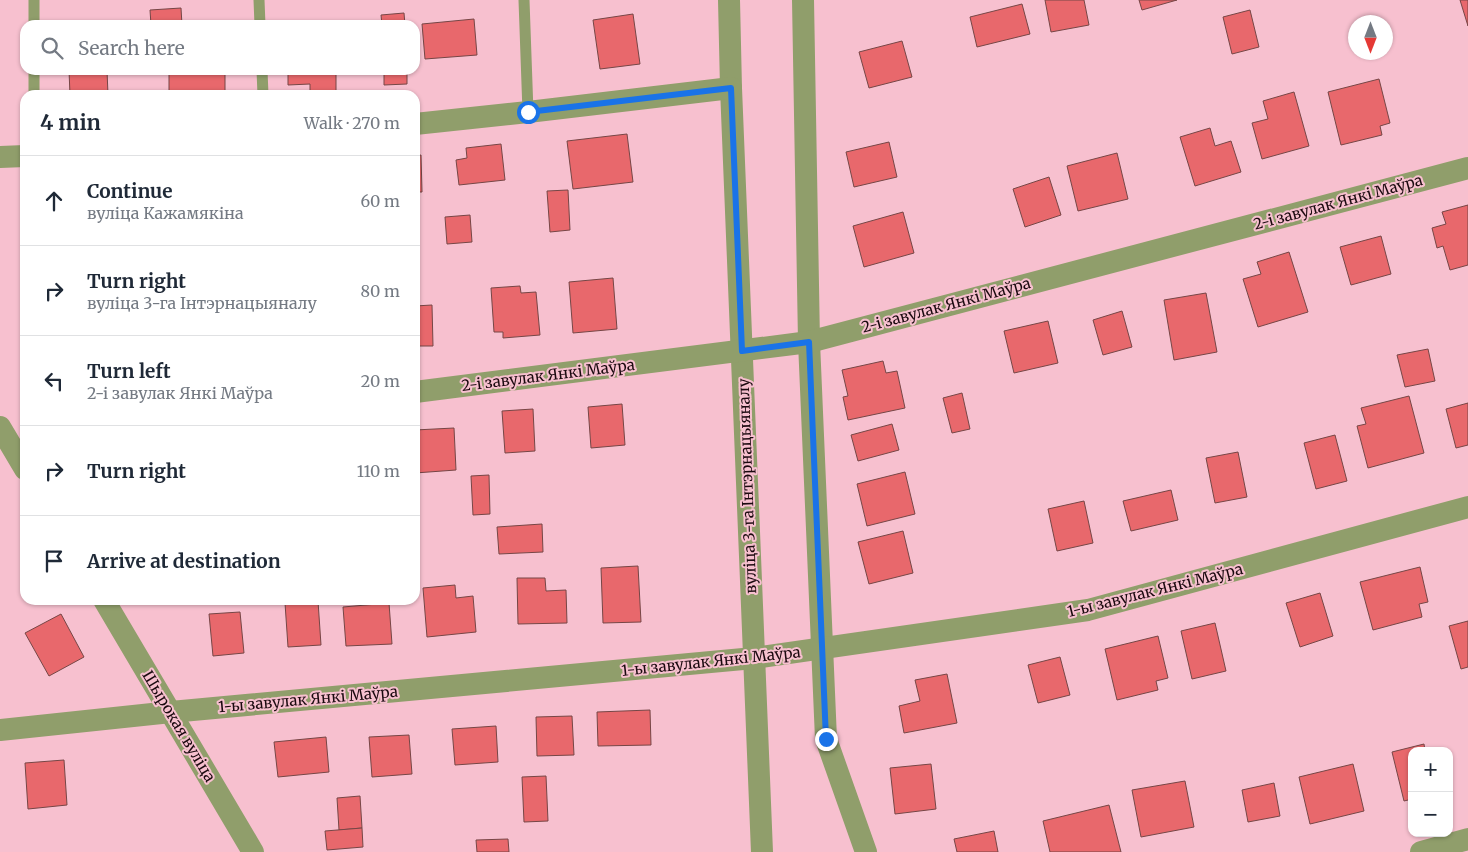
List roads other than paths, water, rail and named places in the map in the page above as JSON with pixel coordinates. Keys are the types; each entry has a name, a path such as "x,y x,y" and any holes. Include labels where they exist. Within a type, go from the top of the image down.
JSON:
{"street":[{"name":"вуліца 3-га Інтэрнацыяналу","path":"729,0 762,852"},
{"path":"804,0 809,342 826,739 866,852"},
{"path":"420,123 731,88"},
{"path":"0,158 20,156"},
{"name":"2-і завулак Янкі Маўра","path":"420,391 809,342 1468,168"},
{"path":"11,437 20,458"},
{"name":"1-ы завулак Янкі Маўра","path":"0,730 171,712 754,658 1088,610 1468,507"},
{"name":"Шырокая вуліца","path":"107,605 253,852"},
{"path":"1421,852 1468,839"}],"lane":[{"path":"34,0 34,20"},
{"path":"259,0 260,20"},
{"path":"524,0 528,112"},
{"path":"34,75 34,90"},
{"path":"262,75 263,90"}]}
